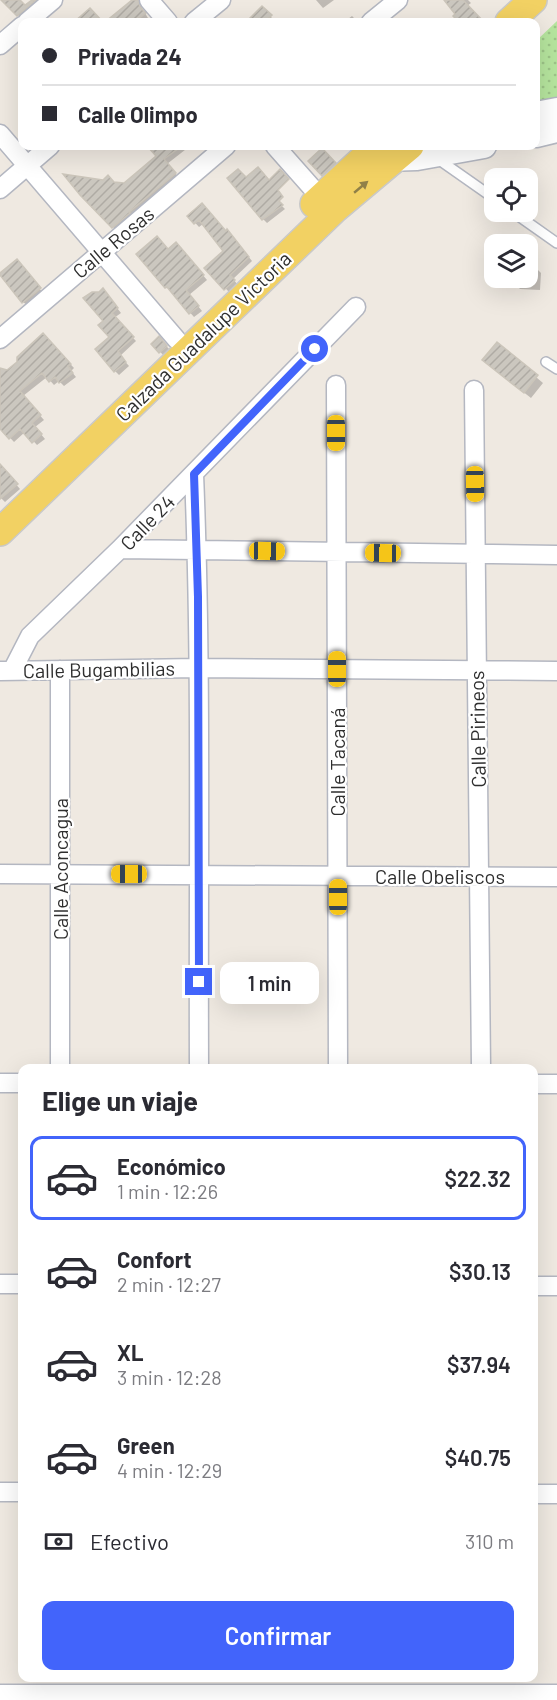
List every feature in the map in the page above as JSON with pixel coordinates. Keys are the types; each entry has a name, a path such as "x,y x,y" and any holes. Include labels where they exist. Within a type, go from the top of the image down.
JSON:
{"main road":[{"path":"540,113 557,110"},
{"path":"540,134 557,130"},
{"path":"387,151 434,156 464,150"},
{"name":"Calzada Guadalupe Victoria","path":"0,509 132,385 321,198 387,151"},
{"name":"Calzada Guadalupe Victoria","path":"0,532 335,209 387,151"}],"street":[{"path":"32,18 53,0"},
{"path":"148,0 164,18"},
{"path":"199,18 221,0"},
{"path":"376,18 398,0"},
{"path":"0,45 18,29"},
{"path":"0,135 177,339"},
{"path":"0,189 46,150"},
{"name":"Calle Rosas","path":"0,339 221,150"},
{"path":"279,150 321,198"},
{"name":"Calle 24","path":"6,671 30,636 120,549 356,307"},
{"name":"Calle Tacaná","path":"336,385 338,1064"},
{"name":"Calle Pirineos","path":"474,390 481,1064"},
{"path":"194,474 198,668 199,1064"},
{"path":"120,549 557,555"},
{"name":"Calle Bugambilias","path":"6,671 198,668 557,671"},
{"name":"Calle Aconcagua","path":"60,670 60,1064"},
{"name":"Calle Obeliscos","path":"0,874 557,877"},
{"path":"0,1083 18,1083"},
{"path":"538,1084 557,1084"},
{"path":"0,1284 18,1284"},
{"path":"538,1286 557,1286"},
{"path":"0,1492 18,1492"},
{"path":"538,1494 557,1494"},
{"path":"0,1694 55,1690 480,1690 557,1694"}],"lane":[{"path":"434,156 484,191"},
{"path":"527,222 557,243"},
{"path":"546,362 557,369"}],"green space":[{"path":"557,21 557,110 540,113 540,37"}],"building":[{"path":"1,0 20,0 25,5 36,0 17,16"},
{"path":"132,0 138,0 140,7 146,13 139,18 110,18"},
{"path":"444,0 463,0 480,18 455,18 453,16 455,14"},
{"path":"262,6 272,15 269,18 250,18"},
{"path":"90,8 99,18 79,18"},
{"path":"151,150 176,150 164,159 176,173 112,228 63,174 103,180 108,175 114,182 124,183 156,156"},
{"path":"320,150 324,150 336,163 322,176 308,161"},
{"path":"258,167 269,180 280,169 289,179 278,190 283,197 279,201 283,205 262,220 227,178 238,169 246,177"},
{"path":"202,203 249,257 230,275 235,280 224,290 204,268 223,251 199,220 194,224 187,216"},
{"path":"157,236 168,249 176,242 204,275 186,290 199,306 189,314 136,254"},
{"path":"17,259 41,288 22,303 0,275"},
{"path":"103,288 118,308 112,313 134,337 118,351 126,362 114,372 95,349 109,337 98,325 103,321 83,298"},
{"path":"43,333 71,364 68,366 73,373 59,383 55,377 49,382 42,373 20,391 41,415 32,423 42,434 32,443 20,429 9,439 0,429 0,368 7,370 17,362 17,357"},
{"path":"159,336 167,346 159,353 151,344"},
{"path":"497,342 538,375 524,393 482,360"},
{"path":"0,464 18,484 0,499"}],"route":[{"path":"199,982 198,597 194,474 315,349"}]}
